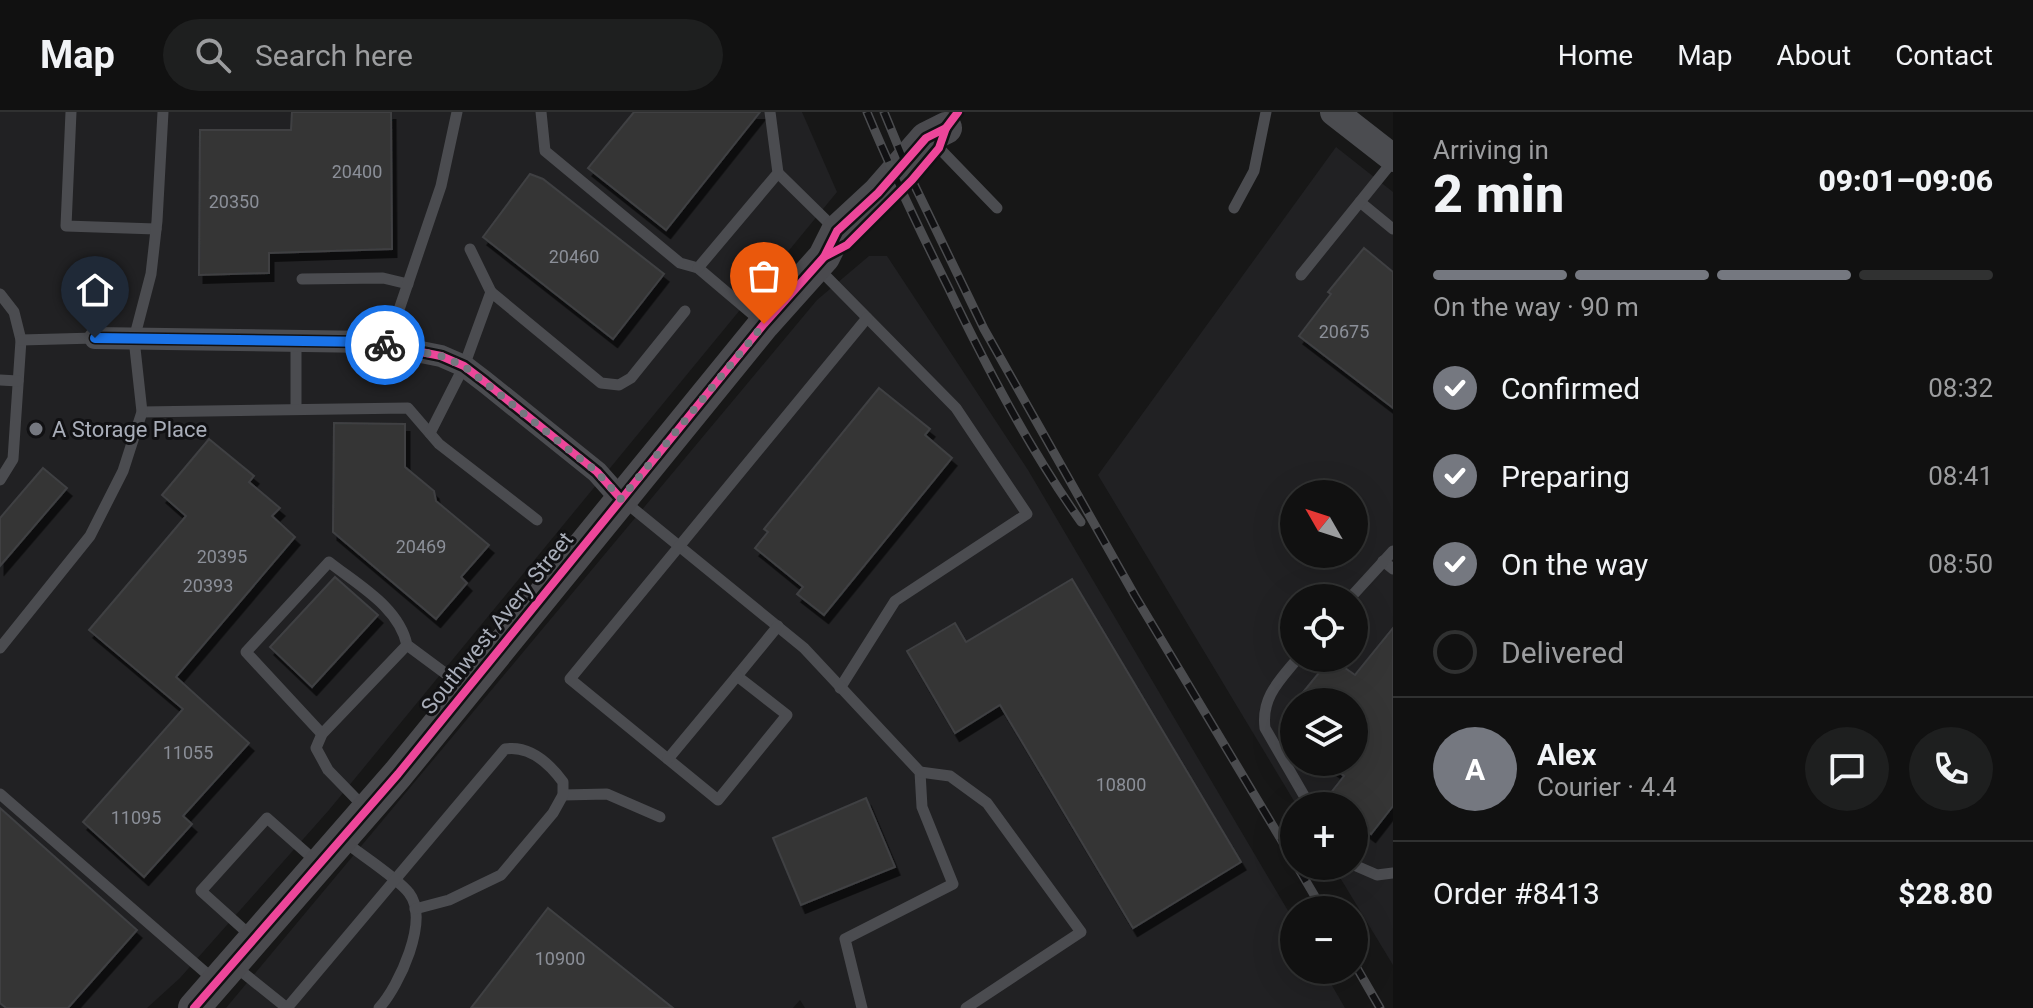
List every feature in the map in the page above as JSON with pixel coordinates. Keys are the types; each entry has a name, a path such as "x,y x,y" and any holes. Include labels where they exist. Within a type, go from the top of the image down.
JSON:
{"main road":[{"name":"Southwest Avery Street","path":"194,1008 367,810 826,251 847,245 912,180 948,129"}],"street":[{"path":"1334,112 1393,159"},
{"path":"95,338 371,342 441,356 464,366 597,472 621,499"}],"lane":[{"path":"71,112 66,226 156,229"},
{"path":"0,648 90,536 123,471 142,412 134,339 151,274 163,112"},
{"path":"387,345 441,186 457,112"},
{"path":"541,112 545,151 680,263 698,268 764,324"},
{"path":"770,112 778,173 867,318 956,408 1027,514 895,601 840,688"},
{"path":"1234,208 1254,171 1266,112"},
{"path":"948,129 997,208"},
{"path":"1301,275 1393,159"},
{"path":"698,268 778,173"},
{"path":"1360,202 1393,229"},
{"path":"470,249 491,292 601,383 619,385 631,378 685,311"},
{"path":"302,279 383,278 408,284"},
{"path":"430,433 464,366 491,292"},
{"path":"0,294 14,312 21,340 13,459 0,480"},
{"path":"737,676 787,715 718,800 570,679 867,318"},
{"path":"21,340 95,338"},
{"path":"296,342 296,409"},
{"path":"0,380 18,381"},
{"path":"142,412 408,408 439,444 537,520"},
{"path":"621,499 804,648 920,772 950,776 987,803 1081,932 966,1008"},
{"path":"1366,584 1388,565 1393,551"},
{"path":"322,734 246,652 329,562 390,611 404,630 407,645 466,689"},
{"path":"668,759 778,626"},
{"path":"367,810 321,759 316,748 322,734 407,645"},
{"path":"1286,672 1271,690 1263,714 1265,728 1302,792"},
{"path":"0,794 225,973 287,1008 505,749 527,751 545,761 563,782 563,795 553,813 501,875 449,900 415,909"},
{"path":"862,1008 845,939 953,884 922,807 920,772"},
{"path":"563,795 607,794 660,817"},
{"path":"254,938 201,891 267,818 319,864"},
{"path":"341,839 409,893 415,909 409,956 379,1008"},
{"path":"1368,871 1377,875 1393,873"}],"shaded area":[{"path":"0,112 802,112 837,192 329,810 180,978 147,1008 0,1008"},
{"path":"1336,147 1393,192 1393,965 1368,924 1368,896 1351,896 1341,880 1368,880 1368,792 1289,792 1098,475"},
{"path":"869,256 887,256 1028,470 1280,897 1280,984 1331,984 1345,1008 805,1008 800,1000 793,1008 226,1008 817,300"}],"building":[{"path":"292,112 391,112 392,249 269,253 269,273 199,275 200,130 291,130"},
{"path":"634,112 760,112 666,230 588,168"},
{"path":"530,174 543,179 664,274 613,339 483,237"},
{"path":"1364,248 1393,272 1393,408 1299,336 1331,294 1328,292"},
{"path":"879,388 930,429 925,435 952,458 824,615 797,594 803,587 755,548 768,532 764,529"},
{"path":"334,423 405,424 405,467 434,491 436,501 489,545 461,577 467,583 436,619 333,532"},
{"path":"209,439 254,476 249,482 280,508 272,516 295,537 176,677 249,743 183,816 192,824 144,877 83,822 183,709 89,630 186,516 162,495"},
{"path":"43,468 67,488 0,566 0,518"},
{"path":"335,577 378,615 312,687 270,647"},
{"path":"1072,579 1241,862 1133,928 1000,705 955,733 907,651 955,623 966,642"},
{"path":"1393,628 1393,806 1371,834 1368,832 1368,792 1331,792 1344,776 1368,776 1368,688 1306,688 1320,672 1351,672 1355,675 1368,672 1368,659"},
{"path":"866,798 895,867 801,905 773,838"},
{"path":"0,808 137,930 68,1008 6,1008 0,1003"},
{"path":"548,908 673,1008 471,1008"}],"railway":[{"path":"867,112 917,223 994,379 1044,466 1081,522"},
{"path":"884,112 912,180 984,329 1135,596 1280,838"},
{"path":"1305,880 1315,896"},
{"path":"1366,984 1380,1008"}],"cycle path":[{"path":"824,257 847,245 912,180 939,148 946,128 958,112"},
{"path":"194,1008 398,774 764,324 824,257 837,231 878,193 926,138 946,128"},
{"path":"95,338 371,342 441,356 464,366 485,382 597,472 621,499"}],"way so far":[{"path":"385,345 441,356 464,366 597,472 621,499 764,324"}],"place":[{"name":"A Storage Place","path":"36,429"}],"route":[{"path":"95,338 371,342 385,345"}]}
